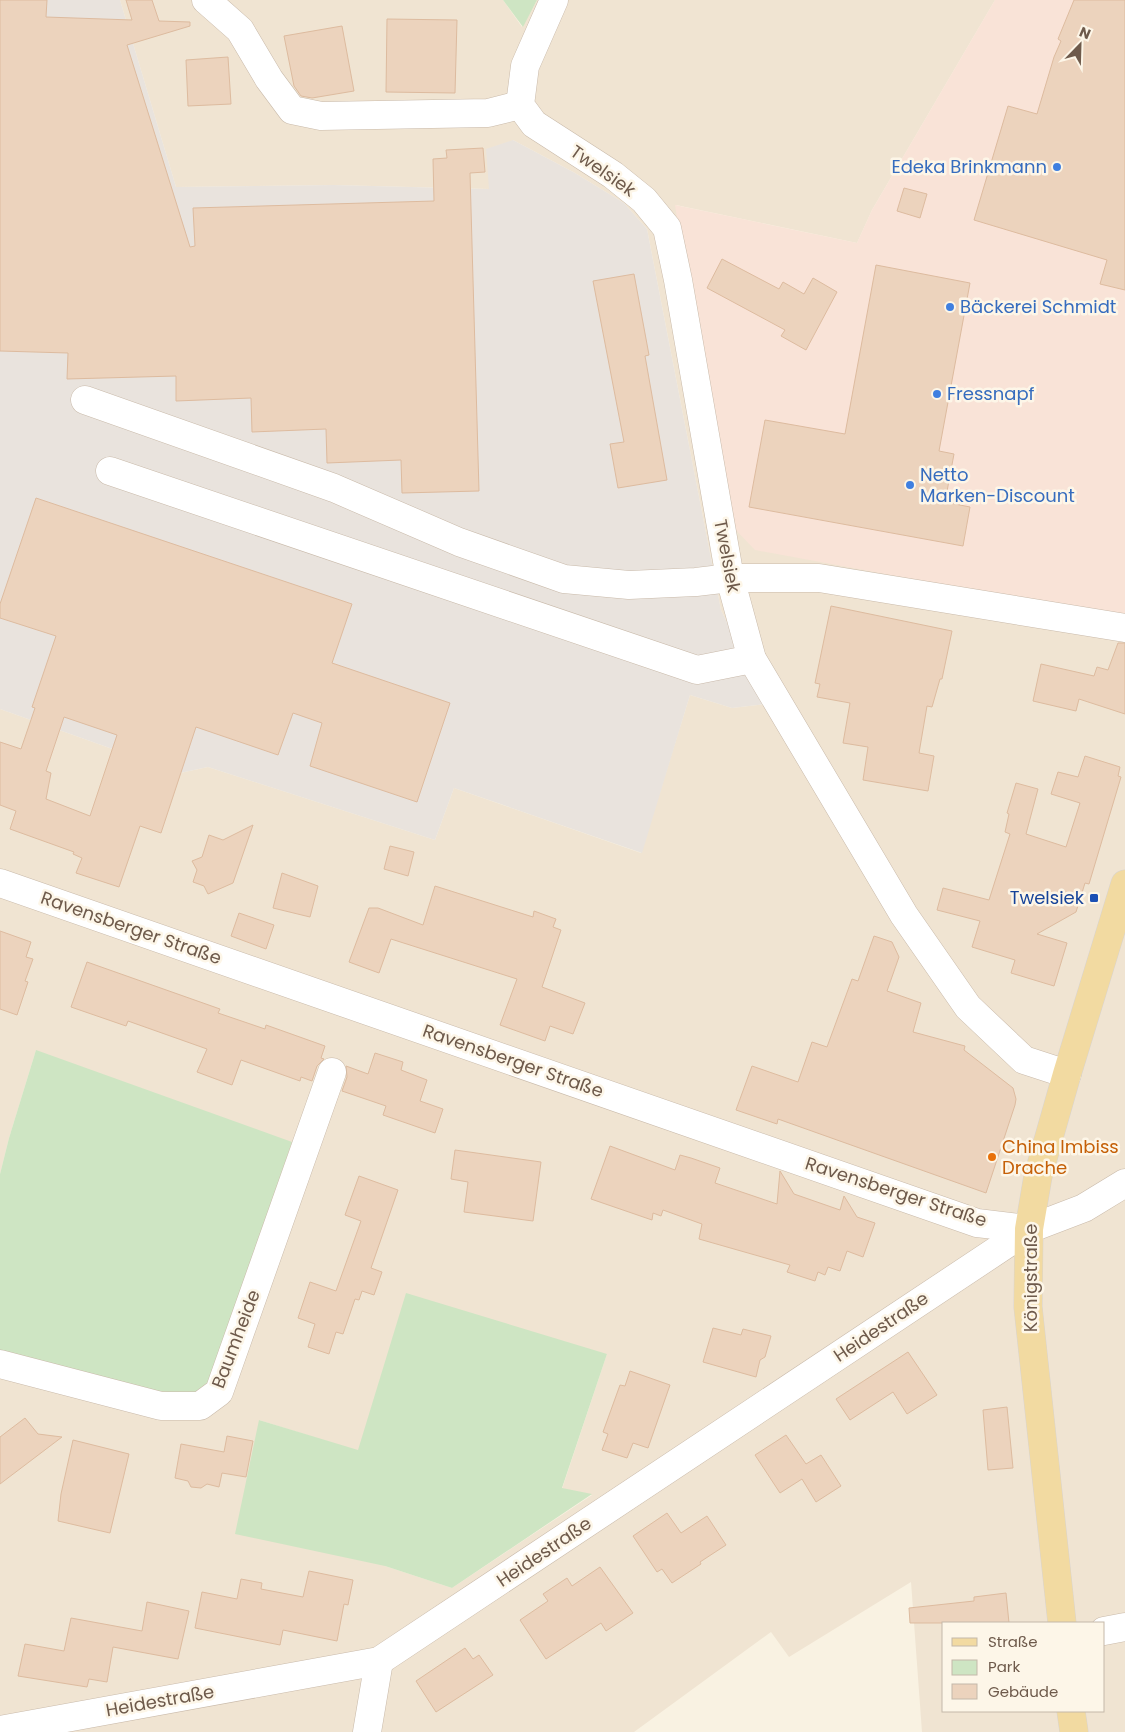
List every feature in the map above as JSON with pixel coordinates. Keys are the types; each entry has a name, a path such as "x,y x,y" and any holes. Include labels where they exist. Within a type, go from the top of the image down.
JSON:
{"main road":[{"name":"Königstraße","path":"1062,1622 1028,1307 1029,1228 1038,1176 1125,884"},
{"path":"1071,1712 1074,1732"}],"street":[{"path":"206,0 240,30 268,78 292,110 321,116 488,113 520,105 525,66 554,0"},
{"name":"Twelsiek","path":"520,105 534,124 613,175 644,200 668,228 730,578 752,659 904,914 968,1007 1024,1060 1067,1074"},
{"path":"85,400 334,488 459,542 564,579 629,586 730,578 819,578 1125,628"},
{"path":"110,471 697,670 752,659"},
{"name":"Ravensberger Straße","path":"0,883 977,1223 1029,1228"},
{"name":"Baumheide","path":"0,1364 161,1406 200,1406 219,1392 332,1072"},
{"path":"1029,1228 1084,1208 1125,1183"},
{"name":"Heidestraße","path":"0,1730 379,1661 1029,1228"},
{"path":"1105,1631 1125,1628"},
{"path":"367,1732 379,1661"}],"shaded area":[{"path":"0,0 120,0 176,187 334,185 489,189 486,149 513,140 575,173 624,203 647,229 721,610 766,704 732,708 690,695 642,853 454,788 435,840 208,767 180,773 0,709"},
{"path":"120,0 503,0 522,27 537,0 995,0 872,210 857,243 676,205 978,591 1125,614 1125,1732 922,1732 911,1582 789,1657 771,1632 634,1732 0,1732 0,1352 36,1050 0,1174 0,709 180,773 208,767 435,840 454,788 641,853 690,695 732,708 766,704 721,610 647,229 624,203 575,173 513,140 490,189 334,185 176,187","holes":["607,1354 562,1489 592,1495 452,1588 385,1566 259,1420 358,1451"]},
{"path":"995,0 1125,0 1125,614 978,591 755,550 731,525 695,338 675,205 857,243 872,210"}],"green space":[{"path":"503,0 537,0 523,27"},
{"path":"36,1050 292,1142 209,1386 193,1394 155,1391 0,1352 0,1174"},
{"path":"406,1293 607,1354 562,1488 592,1494 452,1588 385,1566 235,1534 259,1420 358,1450"}],"building":[{"path":"0,0 47,0 46,17 132,20 126,0 152,0 159,21 190,22 190,26 127,45 190,247 195,246 193,208 434,201 433,159 447,158 446,150 483,148 485,172 470,173 479,491 402,493 401,460 327,463 326,429 252,432 251,398 176,401 176,376 67,379 68,353 0,351"},
{"name":"Edeka Brinkmann","path":"1074,0 1125,0 1125,290 1100,284 1107,260 974,220 1008,106 1037,114 1054,57 1061,41 1058,39"},
{"path":"387,19 457,20 455,93 386,92"},
{"path":"342,26 354,91 312,98 301,96 294,86 284,36"},
{"path":"228,57 231,104 188,106 186,60"},
{"path":"904,188 927,194 920,218 897,211"},
{"path":"722,259 779,289 783,282 804,294 813,278 837,292 806,350 781,336 785,330 707,288"},
{"path":"876,265 970,283 939,451 954,454 945,502 970,507 963,546 749,507 765,420 845,434"},
{"path":"634,274 649,355 645,356 667,480 618,488 610,444 624,442 593,281"},
{"path":"36,498 352,604 332,663 450,703 417,802 310,766 322,723 293,713 278,755 196,727 161,833 140,826 119,887 76,873 82,858 73,854 74,852 10,829 16,811 0,805 0,742 21,749 35,708 32,707 56,636 0,618 0,604","holes":["64,717 117,735 90,816 46,799 51,773 46,771"]},
{"path":"831,606 952,631 942,679 940,679 932,707 927,706 919,753 934,756 928,791 863,780 868,747 843,743 850,703 817,697 820,684 815,683"},
{"path":"1118,643 1125,643 1125,714 1079,699 1076,711 1033,701 1041,664 1094,676 1097,667 1108,670"},
{"path":"1085,756 1120,767 1118,776 1121,777 1089,884 1085,883 1076,912 1037,934 1067,943 1054,986 1011,973 1015,960 972,947 980,921 937,910 943,888 989,900 1010,834 1005,832 1009,814 1007,813 1016,783 1038,789 1026,834 1066,847 1080,803 1051,794 1058,772 1078,777"},
{"path":"253,825 233,883 208,894 204,886 193,882 197,870 192,861 202,857 209,835 223,840"},
{"path":"390,846 414,852 408,876 384,869"},
{"path":"282,873 318,886 310,917 273,908"},
{"path":"435,886 533,917 534,911 556,919 553,927 561,930 542,987 585,1003 573,1034 550,1026 545,1041 500,1025 517,979 391,939 379,973 349,962 369,908 378,908 423,925"},
{"path":"239,913 274,925 266,949 231,936"},
{"path":"0,931 31,942 26,957 33,959 25,981 28,982 17,1015 0,1009"},
{"path":"874,936 892,942 899,957 887,991 921,1003 913,1032 965,1046 964,1050 1013,1088 1016,1099 1015,1105 986,1193 778,1119 777,1124 736,1110 752,1066 798,1082 812,1042 827,1047 852,979 858,981"},
{"path":"87,962 220,1009 218,1013 265,1029 266,1025 325,1046 321,1058 324,1059 317,1066 312,1081 301,1077 300,1081 241,1060 232,1085 197,1072 207,1049 128,1021 126,1026 71,1007"},
{"path":"375,1053 403,1062 401,1070 427,1080 420,1101 443,1109 435,1133 383,1115 386,1106 342,1091 347,1077 346,1066 368,1074"},
{"path":"610,1146 675,1170 680,1155 720,1168 715,1183 777,1204 780,1171 794,1194 840,1210 844,1196 857,1217 875,1223 863,1257 847,1251 840,1271 828,1267 825,1275 818,1272 815,1281 787,1272 790,1265 699,1239 702,1224 663,1210 661,1216 653,1213 652,1220 591,1199"},
{"path":"455,1150 541,1162 533,1221 464,1212 468,1182 451,1179"},
{"path":"359,1176 398,1190 371,1268 382,1272 374,1295 362,1291 359,1300 355,1299 343,1334 336,1332 329,1354 308,1347 315,1324 298,1318 310,1282 336,1291 361,1221 345,1215"},
{"path":"713,1328 741,1335 743,1329 771,1336 765,1357 760,1360 756,1377 703,1362"},
{"path":"908,1352 937,1395 907,1414 893,1392 850,1420 836,1399"},
{"path":"630,1371 670,1385 648,1448 633,1443 627,1458 602,1450 608,1434 603,1432 620,1385 625,1386"},
{"path":"1007,1407 1013,1468 988,1470 983,1410"},
{"path":"25,1418 38,1434 62,1437 0,1484 0,1437"},
{"path":"786,1435 806,1464 821,1455 841,1486 816,1502 802,1479 780,1493 755,1455"},
{"path":"227,1436 253,1441 246,1477 222,1473 219,1487 207,1484 201,1488 191,1487 188,1481 175,1478 181,1444 224,1452"},
{"path":"73,1440 129,1454 110,1533 58,1521 61,1494"},
{"path":"667,1513 681,1533 707,1516 726,1545 672,1583 662,1569 657,1572 633,1536"},
{"path":"600,1567 633,1613 606,1631 601,1623 546,1659 520,1620 548,1601 543,1594 567,1578 572,1586"},
{"path":"309,1571 353,1580 348,1605 344,1604 337,1641 283,1630 280,1645 195,1628 202,1592 237,1599 241,1579 262,1583 261,1589 303,1597"},
{"path":"1006,1593 1009,1622 910,1623 909,1608 974,1601 974,1597"},
{"path":"147,1602 189,1611 178,1659 113,1647 107,1682 89,1679 87,1687 18,1676 25,1644 64,1651 71,1618 142,1631"},
{"path":"465,1648 473,1659 479,1655 493,1675 436,1712 416,1681"}],"place":[{"name":"Edeka Brinkmann","path":"1057,167"},
{"name":"Bäckerei Schmidt","path":"950,307"},
{"name":"Fressnapf","path":"937,394"},
{"name":"Netto Marken-Discount","path":"910,485"},
{"name":"Twelsiek","path":"1094,898"},
{"name":"China Imbiss Drache","path":"992,1157"}]}
